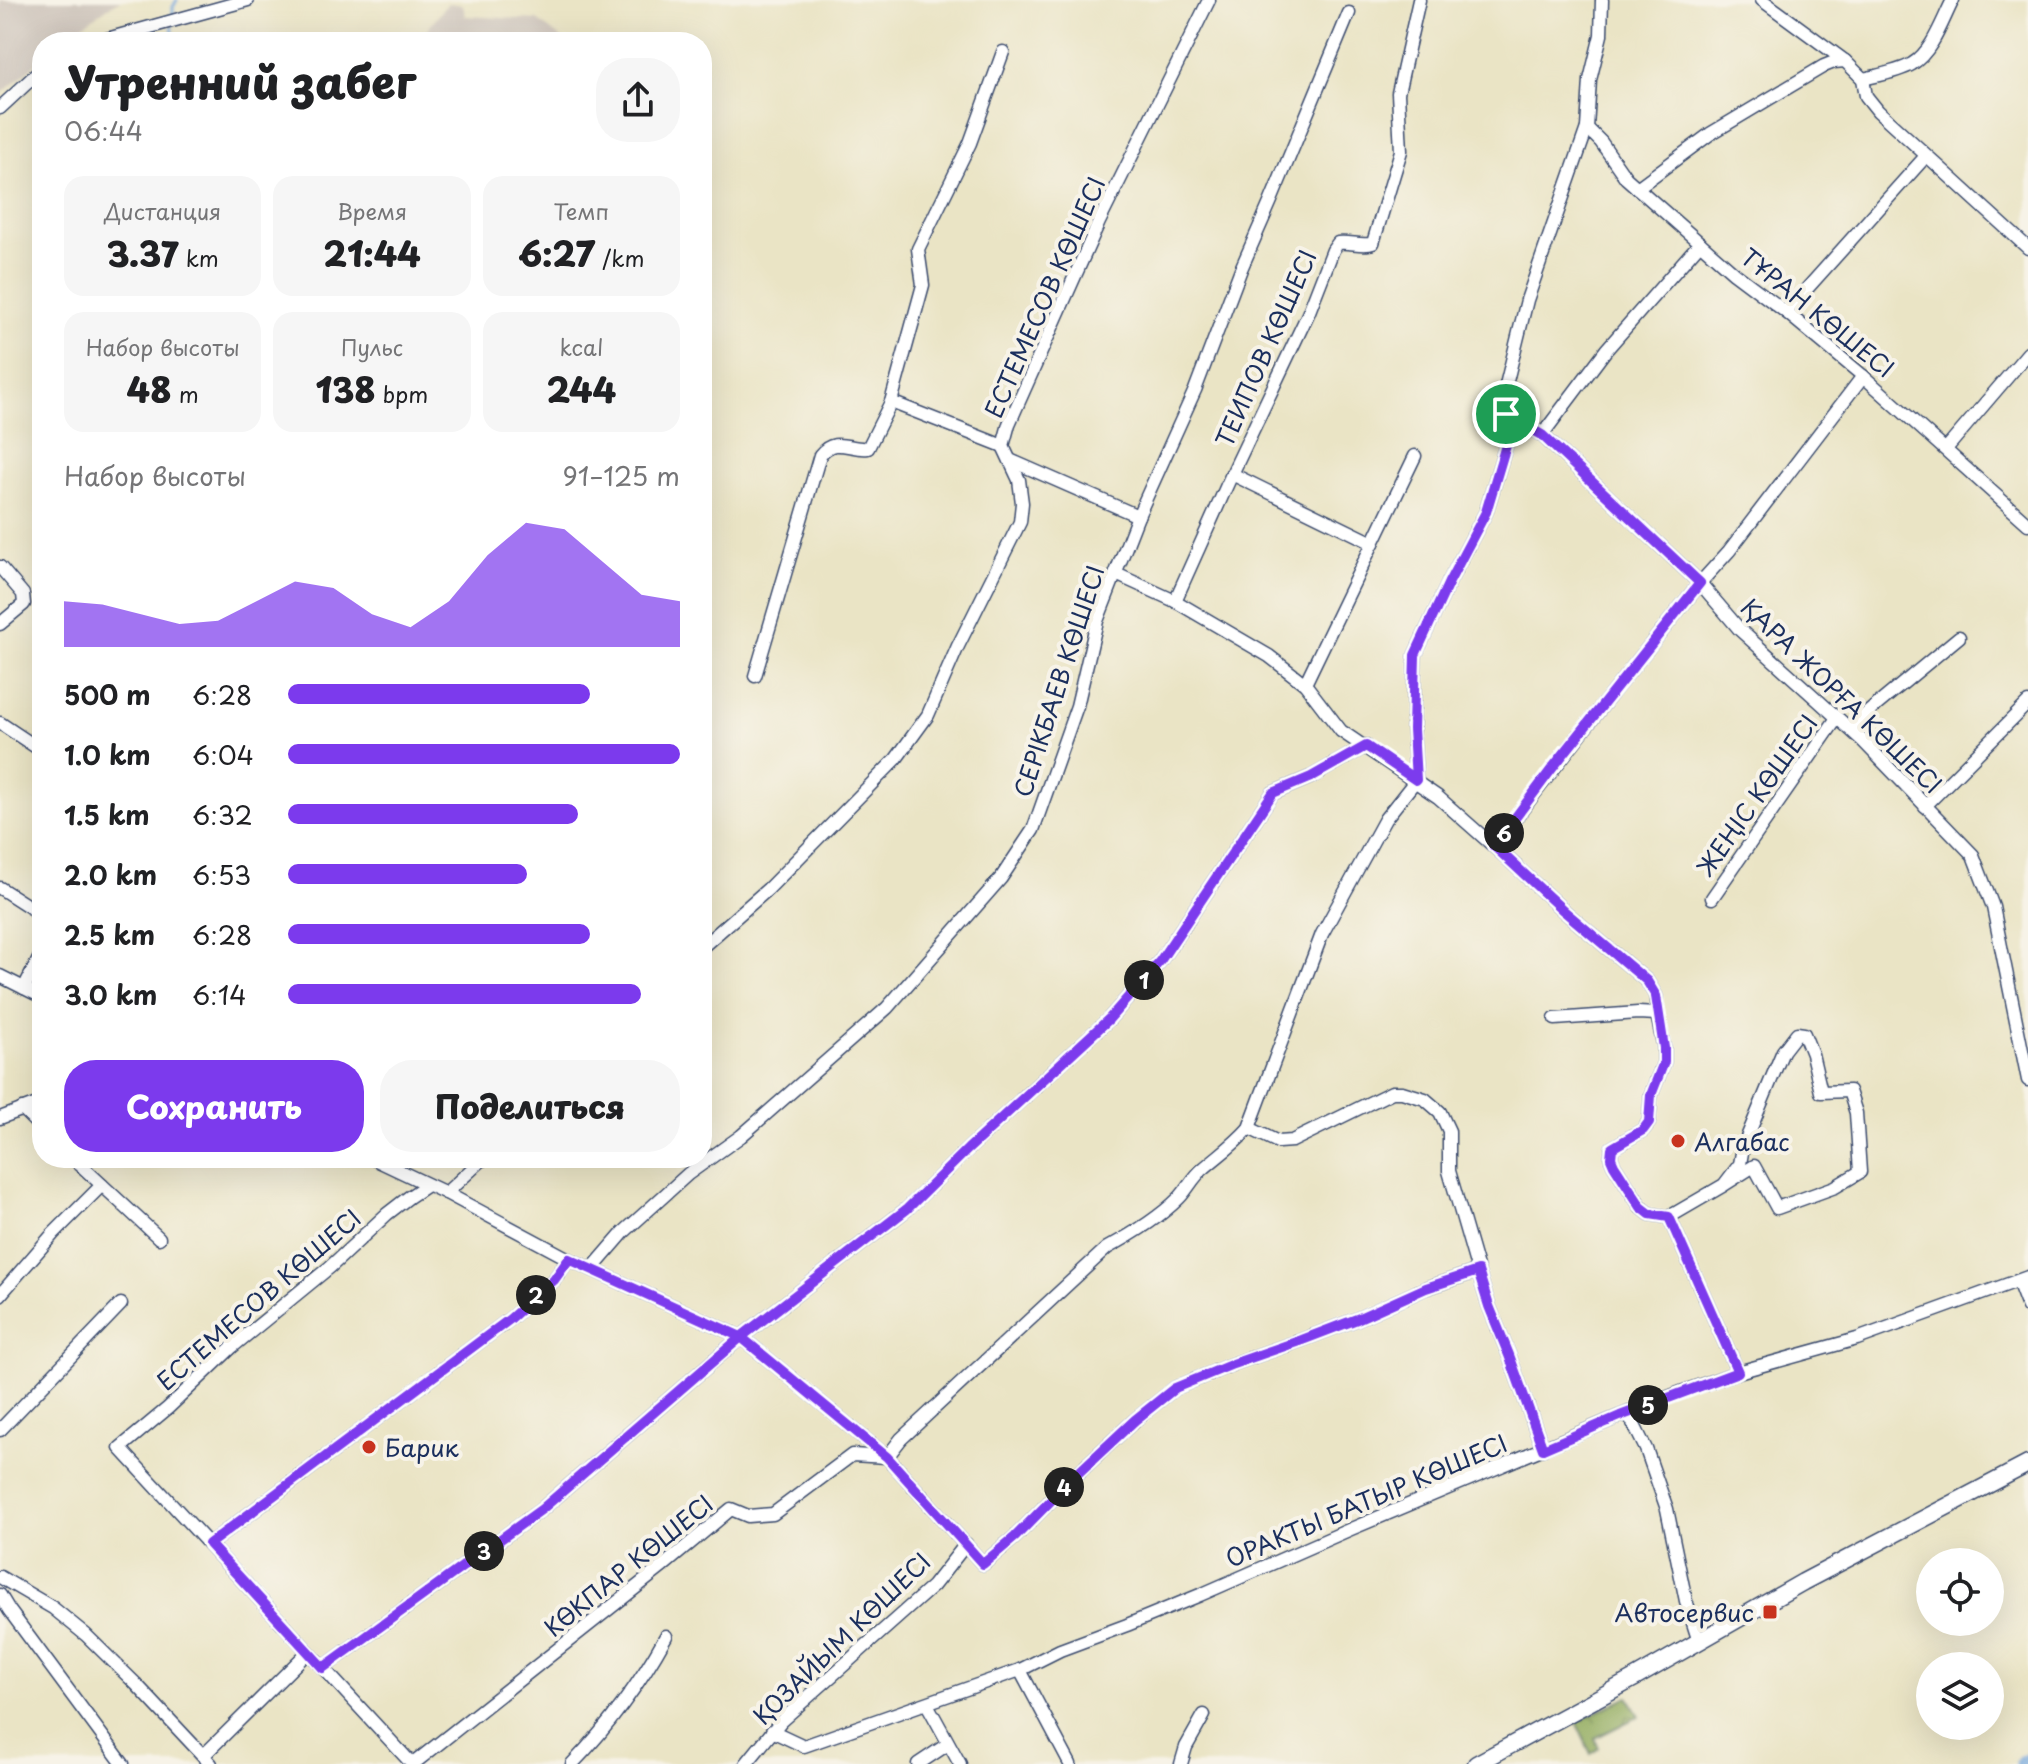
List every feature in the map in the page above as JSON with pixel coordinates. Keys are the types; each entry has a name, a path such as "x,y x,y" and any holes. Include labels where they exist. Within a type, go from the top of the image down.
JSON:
{"main road":[{"path":"1476,1764 1803,1582 2025,1466"}],"street":[{"path":"132,32 248,0"},
{"name":"ЕСТЕМЕСОВ КӨШЕСІ","path":"712,938 768,889 896,759 928,715 958,646 1020,522 1022,503 1019,480 1003,446 1009,424 1099,222 1209,0"},
{"name":"ТЕИПОВ КӨШЕСІ","path":"1175,601 1308,314 1333,250 1338,243 1373,243 1401,151 1398,93 1419,0"},
{"path":"887,1457 901,1439 1107,1248 1137,1232 1164,1212 1200,1171 1234,1145 1249,1128 1322,934 1385,819 1416,780 1413,729 1415,655 1486,512 1507,442 1506,385 1527,300 1587,128 1590,80 1601,35 1602,0"},
{"path":"1762,0 1845,61 1863,79 1866,96 1878,111 2028,248"},
{"path":"1863,79 1894,71 1919,58 1928,49 1953,0"},
{"name":"СЕРІКБАЕВ КӨШЕСІ","path":"712,1157 741,1136 887,1008 1001,878 1033,830 1077,706 1097,621 1349,13"},
{"path":"755,676 820,455 834,444 868,448 891,402 923,285 918,249 970,143 1003,52"},
{"path":"1637,188 1710,134 1824,66 1845,61"},
{"path":"0,108 32,78"},
{"name":"ТҰРАН КӨШЕСІ","path":"1587,128 1637,188 1734,273 1863,376 2028,524"},
{"path":"1786,312 1926,156"},
{"path":"1542,435 1606,350 1700,243"},
{"path":"1946,449 2028,353"},
{"path":"1494,846 1554,766 1729,551 1863,376"},
{"path":"891,402 1003,446"},
{"name":"ҚАРА ЖОРҒА КӨШЕСІ","path":"1506,414 1542,435 1700,583 1740,630 1849,728 1973,855 1993,907 2028,1080"},
{"path":"1305,684 1415,456"},
{"path":"1010,460 1138,516"},
{"path":"1232,474 1373,543"},
{"path":"0,567 23,594 24,604 0,624"},
{"path":"1116,574 1175,601 1269,656 1305,684 1341,731 1416,780 1647,981 1656,996 1664,1062 1651,1095 1649,1122 1643,1130 1610,1152 1614,1165 1641,1207 1650,1214 1669,1217 1724,1185 1754,1166 1777,1208 1835,1187 1860,1172 1856,1113 1849,1091 1821,1092 1804,1034 1797,1033 1783,1051 1743,1147 1740,1164 1724,1185"},
{"path":"1849,728 1959,637"},
{"path":"1925,806 2028,703"},
{"name":"ЖЕҢІС КӨШЕСІ","path":"1712,898 1837,718"},
{"path":"0,723 32,744"},
{"path":"323,1668 542,1509 741,1337 907,1209 1109,1019 1160,961 1273,793 1311,777 1366,746"},
{"path":"0,888 32,909"},
{"path":"24,988 32,972"},
{"path":"0,976 32,992"},
{"path":"1555,1019 1657,1014"},
{"path":"1249,1128 1278,1142 1292,1141 1392,1092 1425,1099 1440,1112 1449,1131 1449,1171 1478,1271 1543,1449"},
{"path":"0,1118 32,1106"},
{"path":"22,1109 32,1119"},
{"path":"84,1168 159,1238"},
{"path":"392,1168 569,1259 741,1337 887,1457 983,1564 1015,1537 1135,1420 1175,1388 1357,1319 1426,1288 1478,1271"},
{"path":"446,1193 473,1168"},
{"name":"СЕРІКБАЕВ КӨШЕСІ","path":"592,1269 624,1232 696,1168"},
{"path":"0,1295 53,1234 102,1185"},
{"name":"ЕСТЕМЕСОВ КӨШЕСІ","path":"209,1544 120,1448 387,1214 427,1185"},
{"path":"1669,1217 1738,1372"},
{"path":"412,1764 209,1544 510,1319 554,1280 569,1259"},
{"path":"2023,1279 2028,1307"},
{"name":"ОРАКТЫ БАТЫР КӨШЕСІ","path":"772,1731 804,1746 927,1704 1020,1670 1060,1650 1200,1595 1628,1413 1738,1372 1857,1339 2023,1279"},
{"path":"0,1430 121,1304"},
{"path":"1628,1413 1646,1449 1667,1509 1686,1601 1699,1642"},
{"path":"2025,1466 2028,1449"},
{"name":"КӨКПАР КӨШЕСІ","path":"412,1764 731,1509 748,1516 773,1514 852,1455 887,1457"},
{"name":"ҚОЗАЙЫМ КӨШЕСІ","path":"746,1764 781,1721 933,1586 966,1544"},
{"path":"0,1577 53,1608 86,1635 208,1760 308,1652"},
{"path":"0,1595 123,1764"},
{"path":"572,1764 628,1697 666,1636"},
{"path":"1020,1670 1070,1764"},
{"path":"927,1704 960,1764"},
{"path":"1181,1764 1186,1747 1204,1715"},
{"path":"918,1764 948,1744"}],"shaded area":[{"path":"0,0 121,0 74,32 32,32 32,67 0,95"},
{"path":"448,3 463,5 465,16 537,20 553,32 426,32"}],"green space":[{"path":"1628,1696 1639,1716 1595,1738 1599,1748 1591,1754 1576,1722"}],"waterway":[{"path":"173,19 173,7 177,0"},
{"path":"172,26 173,32"},
{"path":"2024,1764 2028,1762"}],"place":[{"name":"Алгабас","path":"1678,1141"},
{"name":"Барик","path":"369,1447"},
{"name":"Автосервис","path":"1770,1612"}],"route":[{"path":"1506,414 1507,442 1486,512 1415,655 1413,729 1416,780 1366,746 1311,777 1273,793 1160,961 1109,1019 907,1209 741,1337 569,1259 554,1280 510,1319 209,1544 323,1668 542,1509 741,1337 887,1457 983,1564 1015,1537 1135,1420 1175,1388 1357,1319 1426,1288 1478,1271 1543,1449 1620,1416 1738,1372 1669,1217 1650,1214 1641,1207 1611,1158 1612,1148 1643,1130 1651,1115 1651,1095 1664,1062 1656,996 1647,981 1564,911 1494,846 1700,583 1542,435 1506,414"}]}
